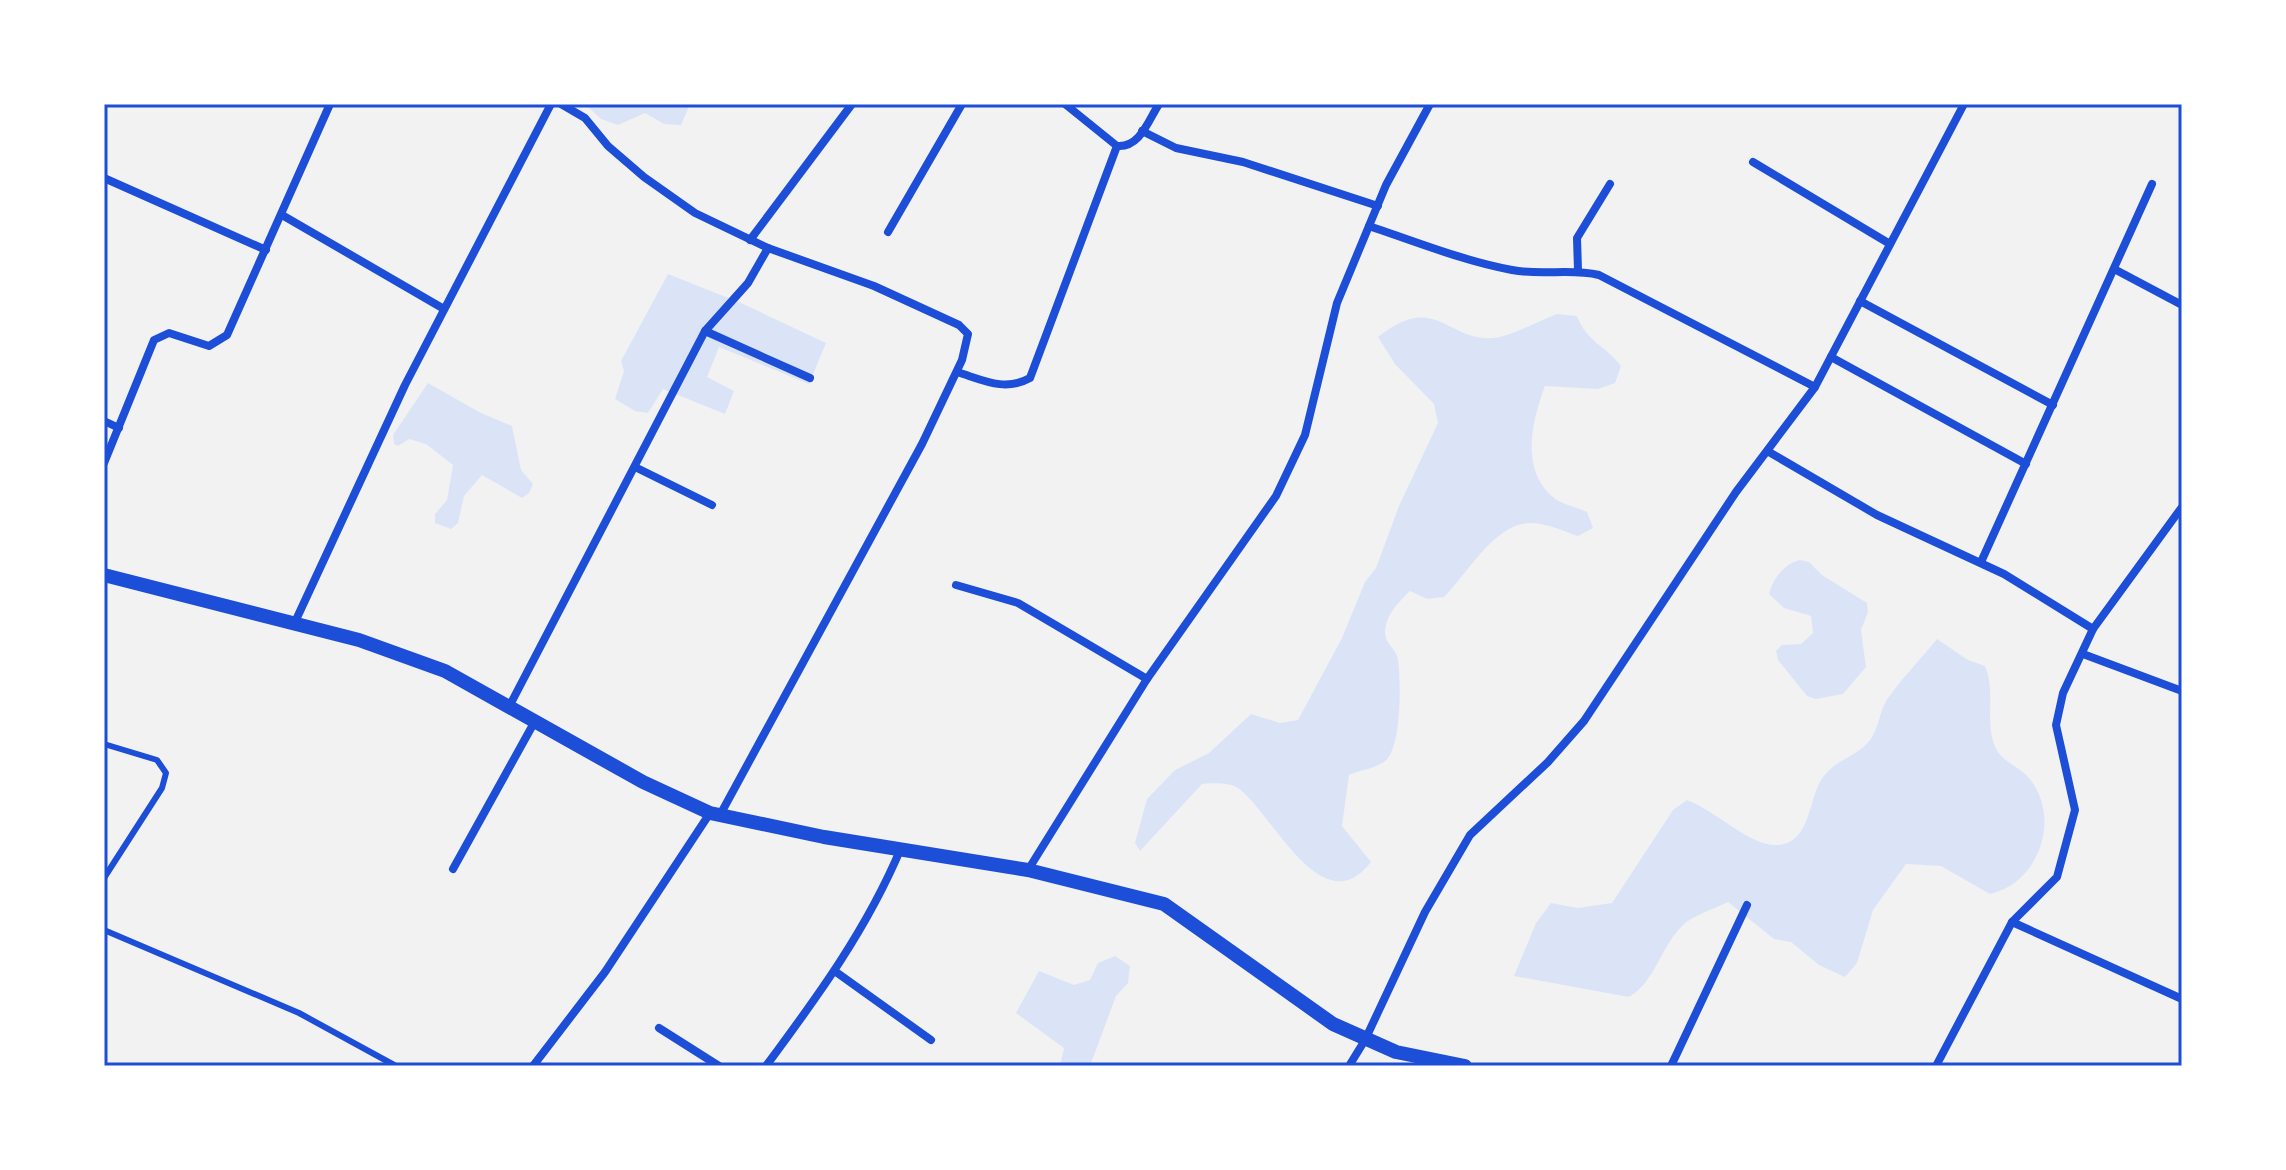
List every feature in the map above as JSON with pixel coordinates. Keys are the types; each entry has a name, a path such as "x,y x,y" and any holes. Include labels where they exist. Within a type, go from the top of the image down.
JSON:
{"street":[{"path":"104,463 154,340 169,333 209,346 227,335 330,104"},
{"path":"295,622 444,309 551,104"},
{"path":"533,1066 605,972 715,814 806,663 957,372 968,345 968,334 959,325 874,286 768,248 695,213 644,177 608,146 585,118 561,104"},
{"path":"750,240 852,104"},
{"path":"888,232 962,104"},
{"path":"1065,104 1117,146 1128,147 1159,104"},
{"path":"1028,870 1147,679 1276,496 1305,435 1337,303 1378,206 1430,104"},
{"path":"1349,1066 1365,1040 1430,901 1470,835 1548,762 1584,721 1736,492 1815,387 1964,104"},
{"path":"1142,131 1176,148 1243,162 1378,206"},
{"path":"957,372 998,385 1016,386 1030,378 1117,146"},
{"path":"1753,162 1890,244"},
{"path":"104,178 266,250"},
{"path":"1578,270 1577,238 1610,184"},
{"path":"1981,562 2116,270 2152,184"},
{"path":"282,215 444,309"},
{"path":"1369,226 1512,270 1539,274 1578,270 1621,283 1815,387"},
{"path":"510,705 705,331 748,283 768,248"},
{"path":"2116,270 2182,305"},
{"path":"1860,301 2053,405"},
{"path":"705,331 810,378"},
{"path":"1831,357 2026,464"},
{"path":"104,421 119,428"},
{"path":"1769,452 1877,515 1981,562 2093,629"},
{"path":"635,467 712,505"},
{"path":"1936,1066 2012,922 2057,877 2075,810 2056,725 2063,693 2093,629 2182,507"},
{"path":"104,575 359,640 445,671 678,801 715,814 1028,870 1164,904 1198,925 1287,994 1365,1040 1396,1052 1465,1066"},
{"path":"956,585 1018,603 1147,679"},
{"path":"2083,654 2182,691"},
{"path":"453,869 535,721"},
{"path":"766,1066 836,972 881,897 901,848"},
{"path":"1671,1066 1747,905"},
{"path":"2012,922 2182,999"},
{"path":"836,972 931,1040"},
{"path":"659,1028 719,1066"}],"lane":[{"path":"104,744 157,760 166,773 162,788 104,878"},
{"path":"104,930 299,1013 396,1066"}],"shaded area":[{"path":"585,104 690,104 681,125 664,124 645,113 618,125 601,119"},
{"path":"668,274 741,303 826,343 809,384 719,347 707,377 734,391 725,414 663,389 648,413 635,411 615,399 624,371 621,361"},
{"path":"1557,314 1577,316 1591,338 1621,366 1615,383 1598,389 1545,386 1533,429 1533,459 1543,486 1564,504 1587,512 1593,528 1578,536 1541,524 1516,526 1493,541 1444,597 1427,599 1410,591 1393,609 1385,633 1397,656 1399,670 1399,715 1394,744 1384,762 1349,775 1342,826 1371,862 1353,878 1334,881 1316,873 1238,788 1220,783 1202,784 1140,851 1135,843 1147,799 1175,770 1209,753 1251,714 1280,723 1298,720 1342,638 1365,582 1376,568 1399,506 1438,423 1434,404 1395,364 1378,337 1398,324 1414,318 1427,318 1463,333 1493,338 1516,332"},
{"path":"428,383 479,412 512,426 521,470 533,484 529,493 522,498 482,475 464,496 458,523 451,529 435,523 435,514 447,500 453,465 426,444 409,439 398,446 394,444 393,435"},
{"path":"1800,560 1809,562 1822,575 1867,603 1868,612 1861,630 1866,667 1843,694 1816,699 1807,696 1778,660 1776,651 1782,645 1801,644 1813,633 1811,616 1784,608 1769,594 1780,572"},
{"path":"1937,639 1968,660 1985,666 1990,686 1990,725 1994,744 2005,759 2029,778 2039,794 2044,811 2044,829 2033,863 2021,877 1990,894 1941,866 1906,864 1873,910 1857,963 1845,977 1819,965 1791,942 1774,939 1728,902 1682,926 1645,983 1629,997 1514,976 1536,923 1551,903 1578,908 1612,903 1673,810 1687,800 1763,843 1786,844 1795,838 1807,820 1823,777 1870,740 1886,701"},
{"path":"1115,956 1130,966 1128,983 1116,996 1090,1066 1060,1066 1064,1048 1016,1013 1039,971 1074,985 1090,980 1098,963"}]}
